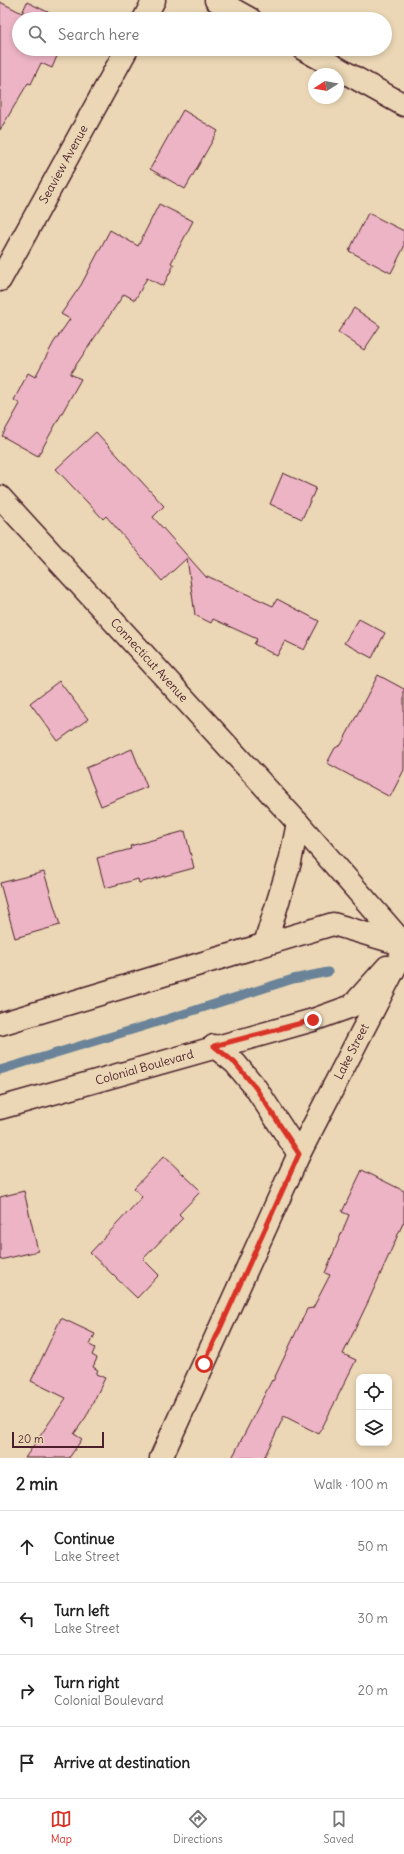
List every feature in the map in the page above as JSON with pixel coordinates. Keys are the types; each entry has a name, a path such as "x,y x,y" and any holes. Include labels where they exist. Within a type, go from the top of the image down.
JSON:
{"street":[{"path":"148,12 154,0"},
{"path":"216,0 237,12"},
{"name":"Seaview Avenue","path":"0,280 123,56"},
{"path":"316,56 404,105"},
{"name":"Connecticut Avenue","path":"0,497 298,823 404,947"},
{"path":"265,944 282,892 298,823"},
{"path":"0,1024 333,924 404,947"},
{"name":"Colonial Boulevard","path":"0,1108 214,1046 313,1020 352,1006 404,947"},
{"name":"Lake Street","path":"161,1458 299,1154 404,947"},
{"path":"214,1046 235,1063 255,1087 299,1154"}],"building":[{"path":"0,2 20,12 12,12 12,56 57,56 52,68 41,63 31,84 28,83 0,130"},
{"path":"27,2 48,12 22,12"},
{"path":"183,110 218,131 185,189 150,169"},
{"path":"159,204 193,221 171,263 174,265 163,286 147,278 135,300 124,294 70,374 81,379 38,456 2,436 20,404 14,400 28,373 35,377 54,342 70,319 61,314 81,285 110,230 138,246"},
{"path":"368,213 404,231 404,247 391,273 349,251"},
{"path":"354,308 380,326 364,350 338,332"},
{"path":"96,432 164,506 153,517 207,578 207,576 273,606 277,599 319,621 304,650 285,641 277,656 254,644 257,639 213,619 211,623 195,615 187,558 162,581 106,516 103,519 56,469"},
{"path":"283,473 316,488 302,519 270,504"},
{"path":"359,619 385,633 372,658 344,643"},
{"path":"378,675 404,689 404,770 390,797 327,763 335,748 341,745"},
{"path":"59,681 88,719 58,741 30,703"},
{"path":"132,749 147,787 101,806 86,768"},
{"path":"185,831 194,868 139,883 138,879 105,888 97,858 131,849 130,846"},
{"path":"44,872 60,925 15,938 0,883"},
{"path":"164,1156 201,1191 179,1214 183,1218 143,1259 159,1275 137,1298 90,1253 142,1197 134,1188"},
{"path":"362,1170 404,1191 404,1221 343,1354 356,1360 319,1434 284,1416 264,1458 232,1458 272,1380 273,1381 307,1309 313,1308 330,1275 325,1273 349,1215 342,1212"},
{"path":"24,1191 38,1251 0,1260 0,1197"},
{"path":"61,1318 95,1334 90,1345 95,1348 92,1355 97,1358 93,1367 98,1370 96,1374 105,1378 86,1417 74,1434 82,1439 69,1458 25,1458 66,1398 31,1381"}],"waterway":[{"path":"0,1070 293,979 328,972"}],"route":[{"path":"204,1364 299,1154 255,1087 235,1063 214,1046 313,1020"}]}
